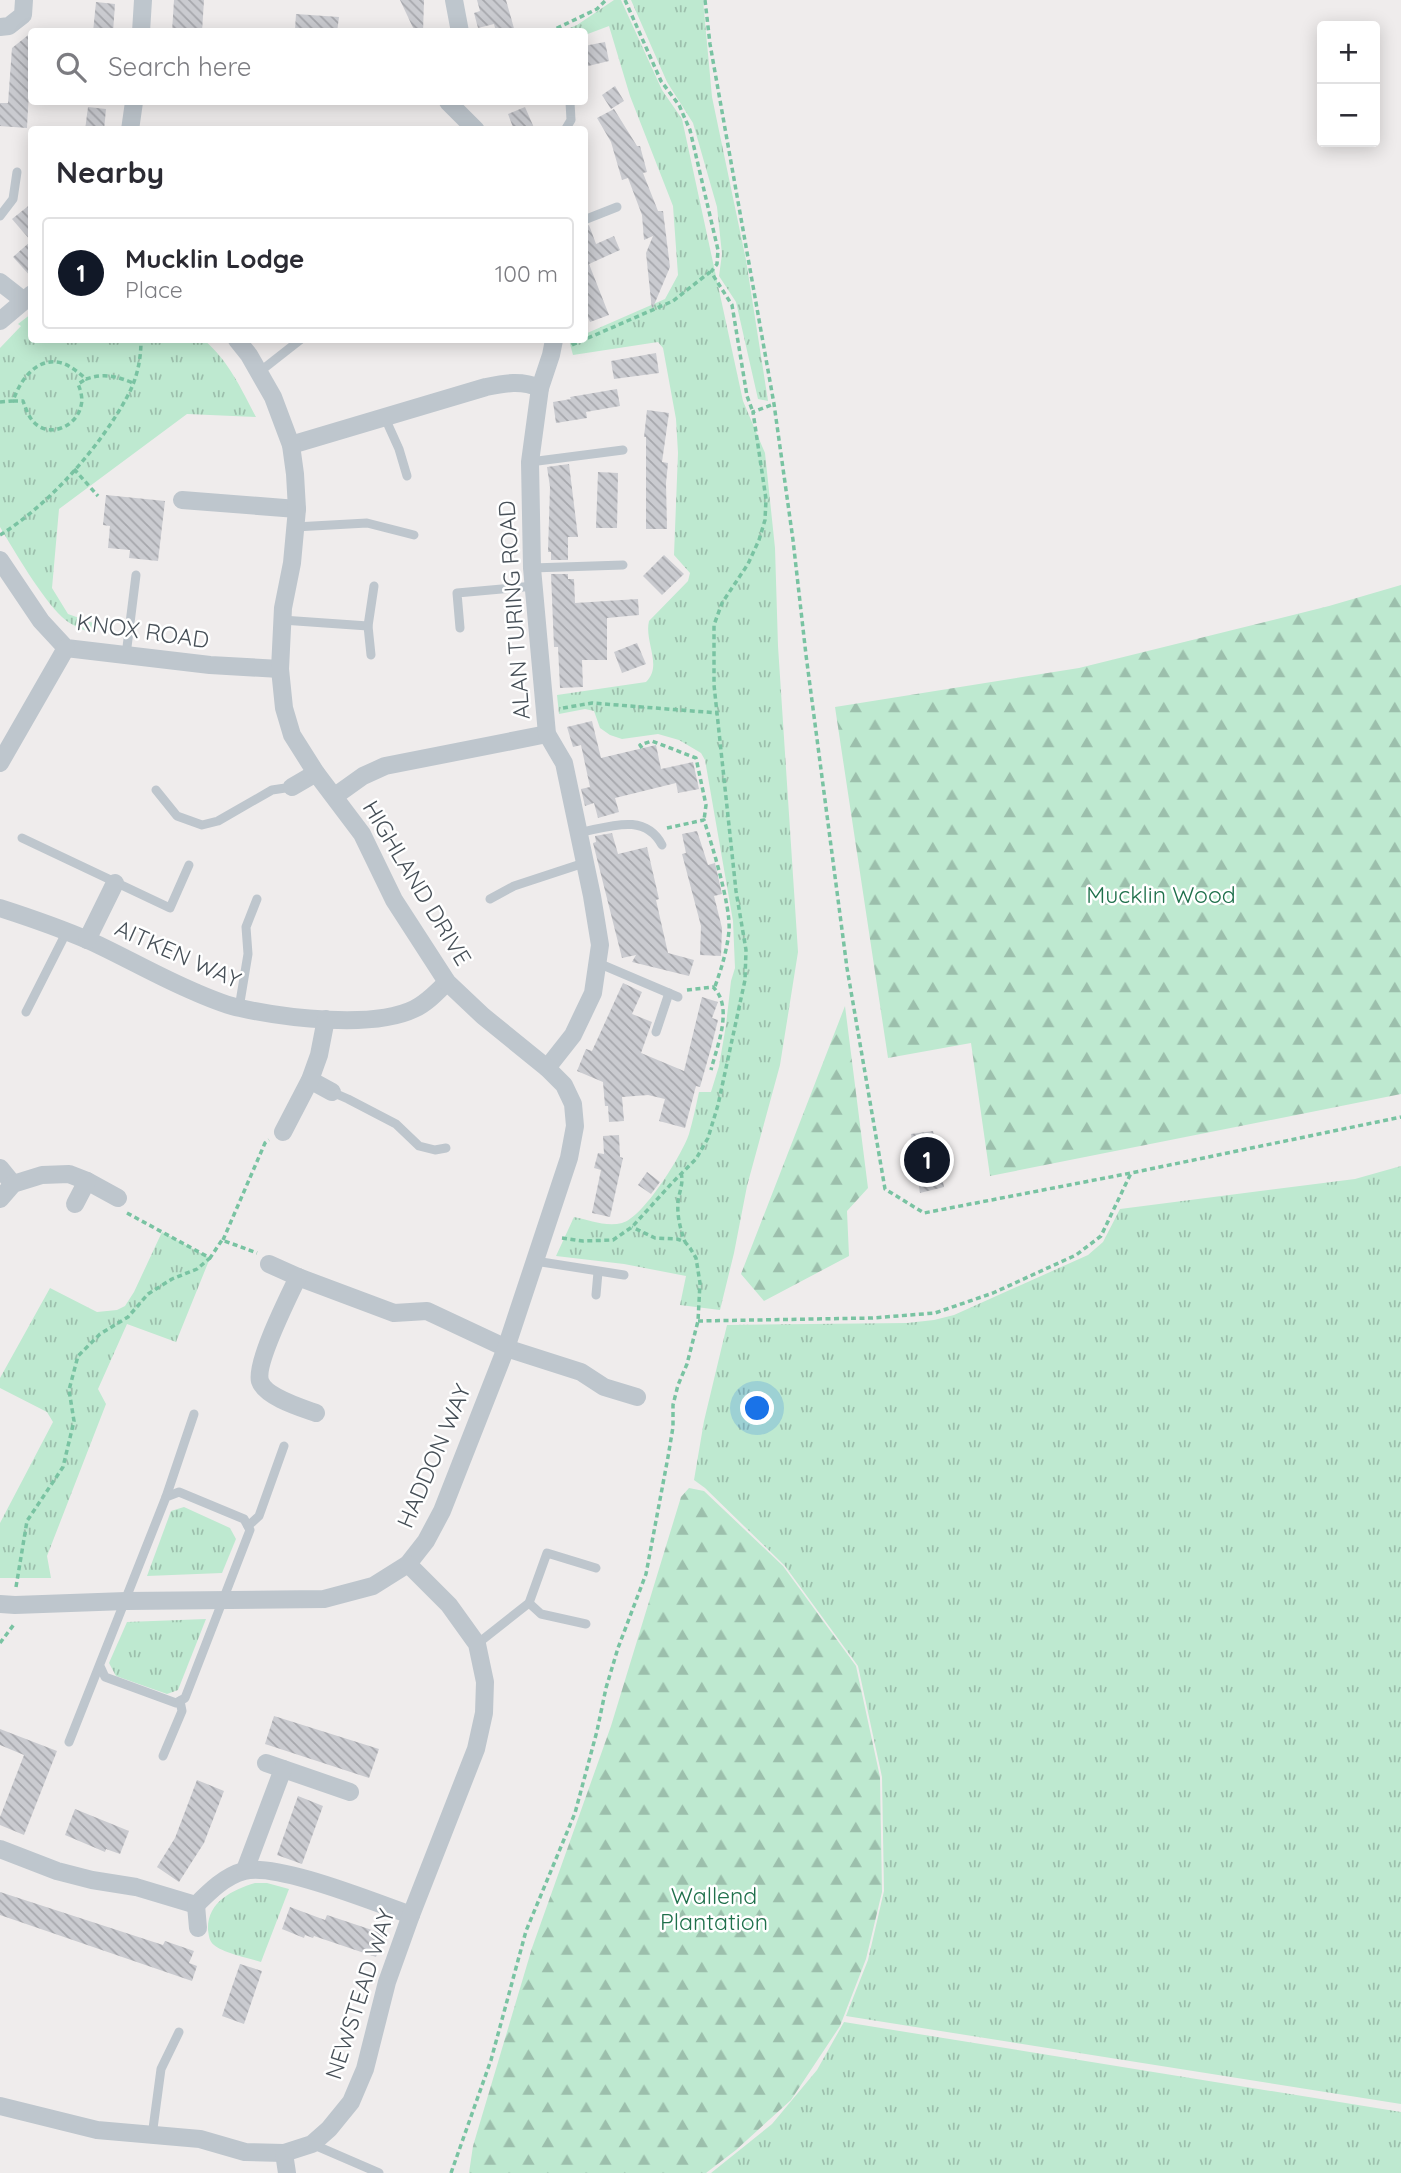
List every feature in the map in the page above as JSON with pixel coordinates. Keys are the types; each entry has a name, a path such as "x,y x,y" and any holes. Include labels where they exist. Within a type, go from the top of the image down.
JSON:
{"street":[{"path":"0,27 9,26 23,15 24,0"},
{"path":"141,28 143,0"},
{"path":"454,0 459,28"},
{"path":"131,126 134,105"},
{"path":"451,105 472,126"},
{"path":"0,282 27,297 0,321"},
{"name":"HIGHLAND DRIVE","path":"239,343 273,397 291,445 297,509 292,563 282,620 280,669 284,708 292,735 316,773 362,834 394,900 447,982 483,1016 547,1068 564,1085 573,1104 575,1126 569,1158 535,1261"},
{"name":"ALAN TURING ROAD","path":"547,1068 573,1035 593,993 600,945 564,764 547,734 543,706 532,568 530,463 540,388 552,347"},
{"path":"291,445 486,387 514,382 528,383 540,388"},
{"path":"182,500 297,509"},
{"name":"KNOX ROAD","path":"0,561 41,621 66,648 210,665 280,669"},
{"path":"0,763 66,648"},
{"path":"335,796 363,776 385,766 547,734"},
{"path":"292,787 316,773"},
{"name":"AITKEN WAY","path":"87,940 115,883"},
{"name":"AITKEN WAY","path":"0,908 42,920 196,993 239,1008 326,1019 384,1018 413,1009 430,999 447,982"},
{"path":"283,1132 310,1080 326,1019"},
{"path":"310,1080 331,1092"},
{"path":"0,1168 13,1184"},
{"path":"0,1199 13,1184 42,1175 69,1174 118,1198"},
{"path":"75,1205 87,1181"},
{"name":"HADDON WAY","path":"7,1604 324,1599 373,1586 408,1564 426,1541 442,1511 506,1348 535,1261"},
{"path":"269,1264 298,1278 394,1313 428,1311 506,1348 581,1372 604,1387 631,1390"},
{"path":"298,1278 261,1362 260,1381 267,1390 281,1399 316,1413"},
{"name":"NEWSTEAD WAY","path":"0,2106 97,2130 200,2139 246,2152 284,2153 312,2144 329,2129 351,2102 365,2069 387,1982 476,1749 484,1713 485,1682 477,1644 449,1605 408,1564"},
{"path":"245,1870 275,1766 350,1792"},
{"path":"0,1849 57,1871 148,1890 196,1905"},
{"path":"198,1928 196,1905 212,1888 245,1870 264,1868 411,1915"},
{"path":"284,2153 287,2173"}],"lane":[{"path":"567,126 571,120 570,105"},
{"path":"0,216 13,199 18,172"},
{"path":"588,218 617,207"},
{"path":"258,373 296,343"},
{"path":"385,418 407,476"},
{"path":"530,463 623,450"},
{"path":"295,527 366,523 414,535"},
{"path":"532,568 623,565"},
{"path":"126,655 136,575"},
{"path":"371,655 368,626 374,586"},
{"path":"460,628 457,593 534,586"},
{"path":"282,620 368,626"},
{"path":"156,790 177,816 202,825 218,821 272,790 292,787"},
{"path":"577,833 635,823 652,831 662,845"},
{"path":"22,838 170,908 189,865"},
{"path":"490,899 514,886 584,863"},
{"path":"239,1008 248,954 246,927 257,899"},
{"path":"26,1012 67,931"},
{"path":"598,963 674,995 656,1032"},
{"path":"331,1092 396,1124 419,1146 435,1150 446,1148"},
{"path":"535,1261 624,1275"},
{"path":"596,1295 598,1272"},
{"path":"69,1742 166,1497 194,1414"},
{"path":"248,1526 258,1516 284,1446"},
{"path":"100,1666 105,1677 176,1703 180,1701 185,1698 223,1601 250,1530 248,1526 244,1519 179,1492 166,1497"},
{"path":"477,1644 529,1604 547,1553 596,1568"},
{"path":"529,1604 541,1614 586,1624"},
{"path":"163,1756 182,1711 180,1701"},
{"path":"152,2136 161,2069 179,2032"},
{"path":"312,2144 379,2173"}],"path":[{"path":"557,28 597,9 606,0"},
{"path":"588,333 673,301 718,264 718,250 690,130 679,105 661,81 625,0"},
{"path":"705,0 774,404 847,968 885,1189 924,1213 1401,1117"},
{"path":"543,1236 583,1241 613,1240 632,1227 696,1159 708,1138 718,1105 745,980 746,950 736,891 714,685 714,625 722,603 748,564 759,540 765,520 766,499 753,412 747,396 732,305 711,272"},
{"path":"0,535 40,504 74,469 110,424 133,383 141,358 141,343"},
{"path":"13,401 29,372 44,363 62,363 86,379"},
{"path":"0,402 23,401 28,414 37,425 56,429 68,426 78,414 82,399 78,384 86,379 99,374 115,376 133,383"},
{"path":"753,412 774,404"},
{"path":"74,469 98,496"},
{"path":"543,706 558,710 592,703 718,713"},
{"path":"642,748 640,745 652,741 696,758 706,805 704,820 729,929 723,965 714,989"},
{"path":"652,831 704,820"},
{"path":"674,995 688,990 714,989 719,994 724,1010 711,1070"},
{"path":"0,1643 15,1623 7,1604 16,1580 27,1521 63,1467 74,1421 69,1390 78,1356 100,1334 128,1317 148,1294 172,1279 197,1269 210,1258 222,1240 265,1143 283,1132"},
{"path":"451,2173 491,2060 526,1931 575,1813 606,1688 646,1574 666,1471 673,1427 673,1405 698,1321 698,1264 685,1242 678,1217 681,1173"},
{"path":"698,1321 872,1318 935,1313 993,1293 1076,1255 1101,1236 1131,1173"},
{"path":"118,1198 120,1210 210,1258"},
{"path":"632,1227 655,1238 685,1242"},
{"path":"222,1240 258,1253 269,1264"}],"green space":[{"path":"614,0 621,0 662,90 682,119 743,401 765,453 775,548 778,646 798,952 780,1065 747,1186 720,1310 680,1305 686,1276 624,1264 556,1256 574,1217 604,1224 622,1223 631,1219 651,1198 679,1156 689,1134 699,1092 711,1092 719,1066 735,968 733,921 705,760 701,753 679,740 658,734 622,739 610,735 600,728 594,711 585,709 559,714 557,695 646,682 653,669 649,621 688,581 690,573 674,555 678,453 676,419 663,348 658,342 573,355 570,343 588,343 588,333 665,299 678,275 673,206 630,96 609,26 588,34 588,28 570,28"},
{"path":"631,0 703,0 712,97 746,260 768,401 758,399 736,302 719,276 722,254 717,207 693,123 667,82"},
{"path":"28,316 28,343 207,343 227,366 256,417 187,414 59,509 52,588 68,614 99,625 96,634 62,617 29,574 0,527 0,348 21,326 18,324"},
{"name":"Mucklin Wood","path":"1401,585 1401,1094 990,1176 971,1043 888,1058 835,707 1079,668 1329,606"},
{"path":"845,1006 868,1188 847,1211 849,1256 764,1301 741,1274"},
{"path":"1401,1166 1401,2104 846,2016 868,1960 884,1891 882,1777 858,1666 785,1566 694,1480 704,1421 727,1325 907,1323 934,1320 954,1315 1088,1255 1103,1242 1120,1209 1355,1179"},
{"path":"162,1232 210,1258 176,1342 127,1324 98,1389 106,1404 47,1556 51,1578 0,1578 0,1523 53,1422 47,1412 0,1388 0,1378 50,1288 97,1312 117,1310 125,1306"},
{"name":"Wallend Plantation","path":"689,1488 704,1491 783,1566 856,1666 880,1777 882,1892 866,1959 840,2026 791,2100 706,2173 469,2173 473,2146 532,1948 611,1726 681,1497"},
{"path":"184,1507 230,1528 236,1539 222,1573 147,1576 171,1511"},
{"path":"206,1619 178,1690 167,1694 116,1676 109,1663 127,1622"},
{"path":"255,1883 289,1889 261,1962 218,1948 211,1942 208,1930 216,1905 238,1889"},
{"path":"844,2022 1401,2112 1401,2173 711,2173 772,2124 817,2070"}],"building":[{"path":"174,0 204,0 202,28 172,28"},
{"path":"400,0 424,0 423,28 413,28"},
{"path":"477,0 506,0 514,28 495,28 494,24 478,28 474,13 480,11"},
{"path":"96,2 115,4 113,28 93,28"},
{"path":"296,14 339,17 338,28 295,28"},
{"path":"28,35 27,128 0,126 0,103 8,103 12,48"},
{"path":"605,42 609,61 588,66 588,45"},
{"path":"615,86 624,101 611,109 602,95"},
{"path":"88,107 106,109 104,126 86,126"},
{"path":"525,107 533,126 512,126 508,114"},
{"path":"614,109 637,146 640,146 647,172 643,173 658,211 663,211 670,267 652,310 646,253 653,236 644,240 642,215 628,178 622,180 611,142 597,118"},
{"path":"28,206 28,238 12,219"},
{"path":"588,225 596,244 614,236 620,250 589,264 609,315 590,322 588,317"},
{"path":"28,244 28,274 13,257"},
{"path":"656,353 659,373 614,379 611,361"},
{"path":"617,389 620,406 586,412 587,418 556,423 553,402"},
{"path":"647,410 669,413 662,462 668,463 667,529 646,529 644,437"},
{"path":"569,464 578,537 568,537 568,560 551,560 551,552 548,552 550,487 547,467"},
{"path":"598,472 618,473 617,528 596,528"},
{"path":"106,495 165,501 158,561 129,558 130,550 108,548 110,526 103,525"},
{"path":"664,555 684,574 662,595 643,576"},
{"path":"551,574 568,574 568,579 574,579 575,603 638,599 639,615 607,618 607,660 582,660 583,687 560,688 558,647 554,647"},
{"path":"637,643 646,664 622,673 614,652"},
{"path":"592,721 601,758 656,745 661,769 693,762 699,789 678,793 676,783 615,798 619,812 598,818 594,803 585,806 581,789 590,787 581,745 573,747 567,727"},
{"path":"697,831 708,865 715,863 722,894 714,896 722,928 721,956 700,955 701,926 682,854 686,853 682,834"},
{"path":"612,833 618,854 647,847 668,953 694,960 689,976 632,962 636,955 622,958 593,843 596,842 595,836"},
{"path":"623,983 642,992 632,1014 652,1022 641,1053 684,1071 702,997 718,1002 712,1018 718,1020 711,1048 700,1087 696,1086 685,1128 659,1121 665,1099 648,1095 622,1097 624,1121 609,1122 603,1082 577,1071 586,1049 592,1051"},
{"path":"933,1131 944,1187 920,1193 911,1134"},
{"path":"619,1135 620,1157 623,1158 610,1217 592,1213 601,1170 594,1168 598,1153 604,1154 603,1136"},
{"path":"647,1172 660,1182 651,1194 638,1185"},
{"path":"274,1716 379,1749 369,1778 265,1744"},
{"path":"0,1729 57,1751 24,1835 0,1825 0,1817 24,1755 0,1745"},
{"path":"197,1780 224,1791 204,1843 179,1882 157,1867 175,1838"},
{"path":"298,1796 323,1806 302,1864 277,1855"},
{"path":"75,1809 129,1831 120,1854 106,1849 105,1852 65,1835"},
{"path":"0,1892 163,1945 165,1941 194,1951 189,1963 197,1966 192,1981 0,1915"},
{"path":"290,1907 325,1920 327,1915 384,1934 376,1957 314,1936 305,1935 304,1938 282,1929"},
{"path":"240,1964 262,1971 244,2024 222,2016"}],"place":[{"name":"Mucklin Lodge","path":"927,1160"}]}
